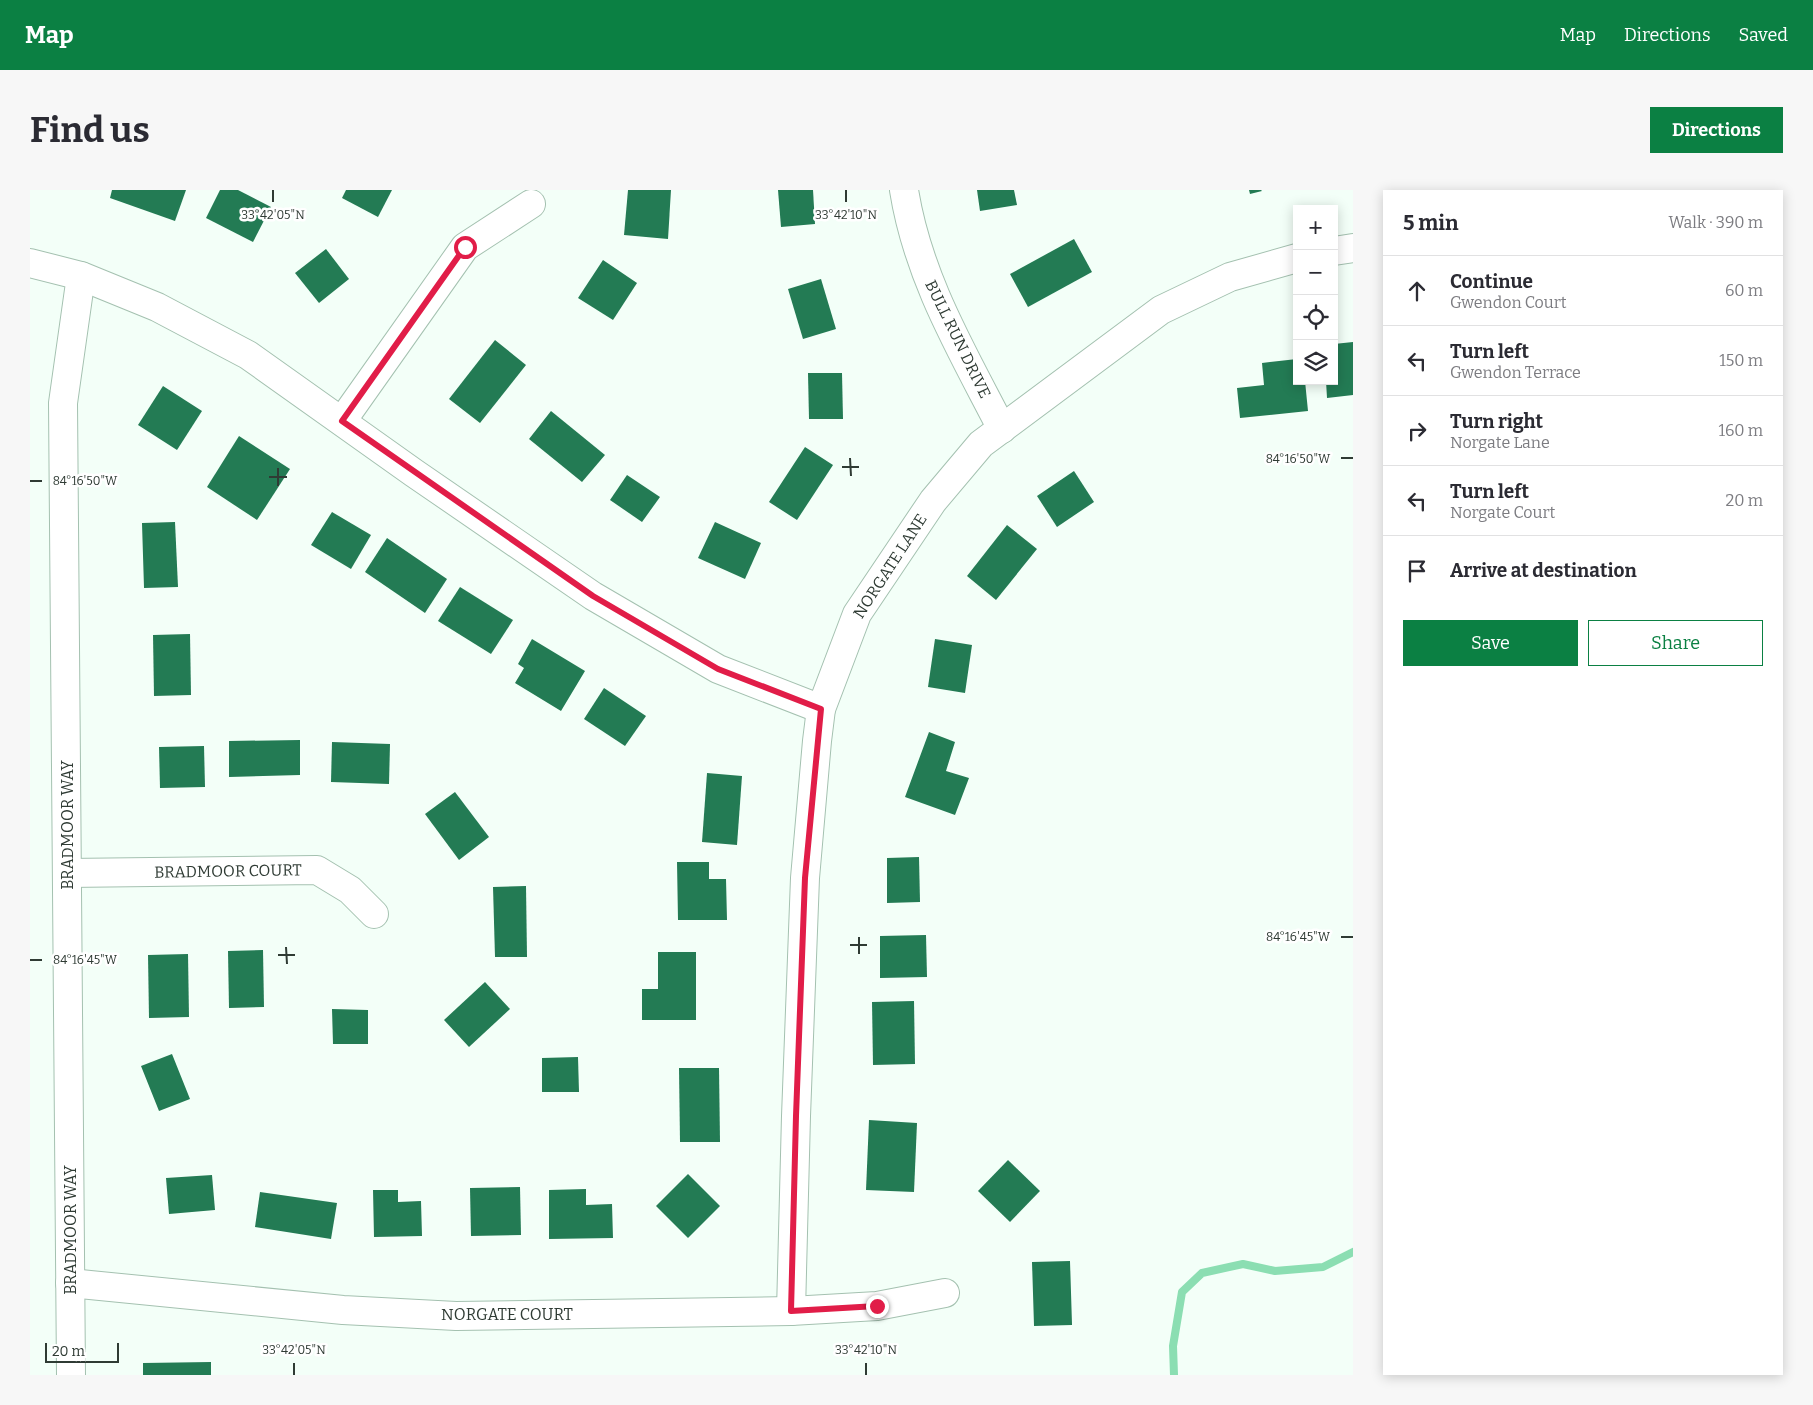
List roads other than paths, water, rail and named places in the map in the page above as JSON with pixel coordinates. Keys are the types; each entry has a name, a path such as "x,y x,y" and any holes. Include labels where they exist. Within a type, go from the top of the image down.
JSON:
{"street":[{"name":"BULL RUN DRIVE","path":"904,190 916,247 942,313 1002,429"},
{"path":"342,421 465,247 530,204"},
{"path":"1338,250 1353,248"},
{"name":"NORGATE LANE","path":"791,1311 805,878 821,709 857,614 933,501 981,444 1161,310 1230,277 1293,259"},
{"path":"30,264 81,276 157,307 248,355 593,596 718,669 821,709"},
{"name":"BRADMOOR WAY","path":"71,1375 63,403 81,276"},
{"name":"BRADMOOR COURT","path":"67,872 317,870 350,890 374,914"},
{"name":"NORGATE COURT","path":"70,1283 343,1310 456,1316 791,1311 877,1306 945,1293"}],"waterway":[{"path":"1174,1375 1173,1346 1182,1292 1202,1273 1243,1264 1275,1271 1323,1267 1353,1252"}]}
